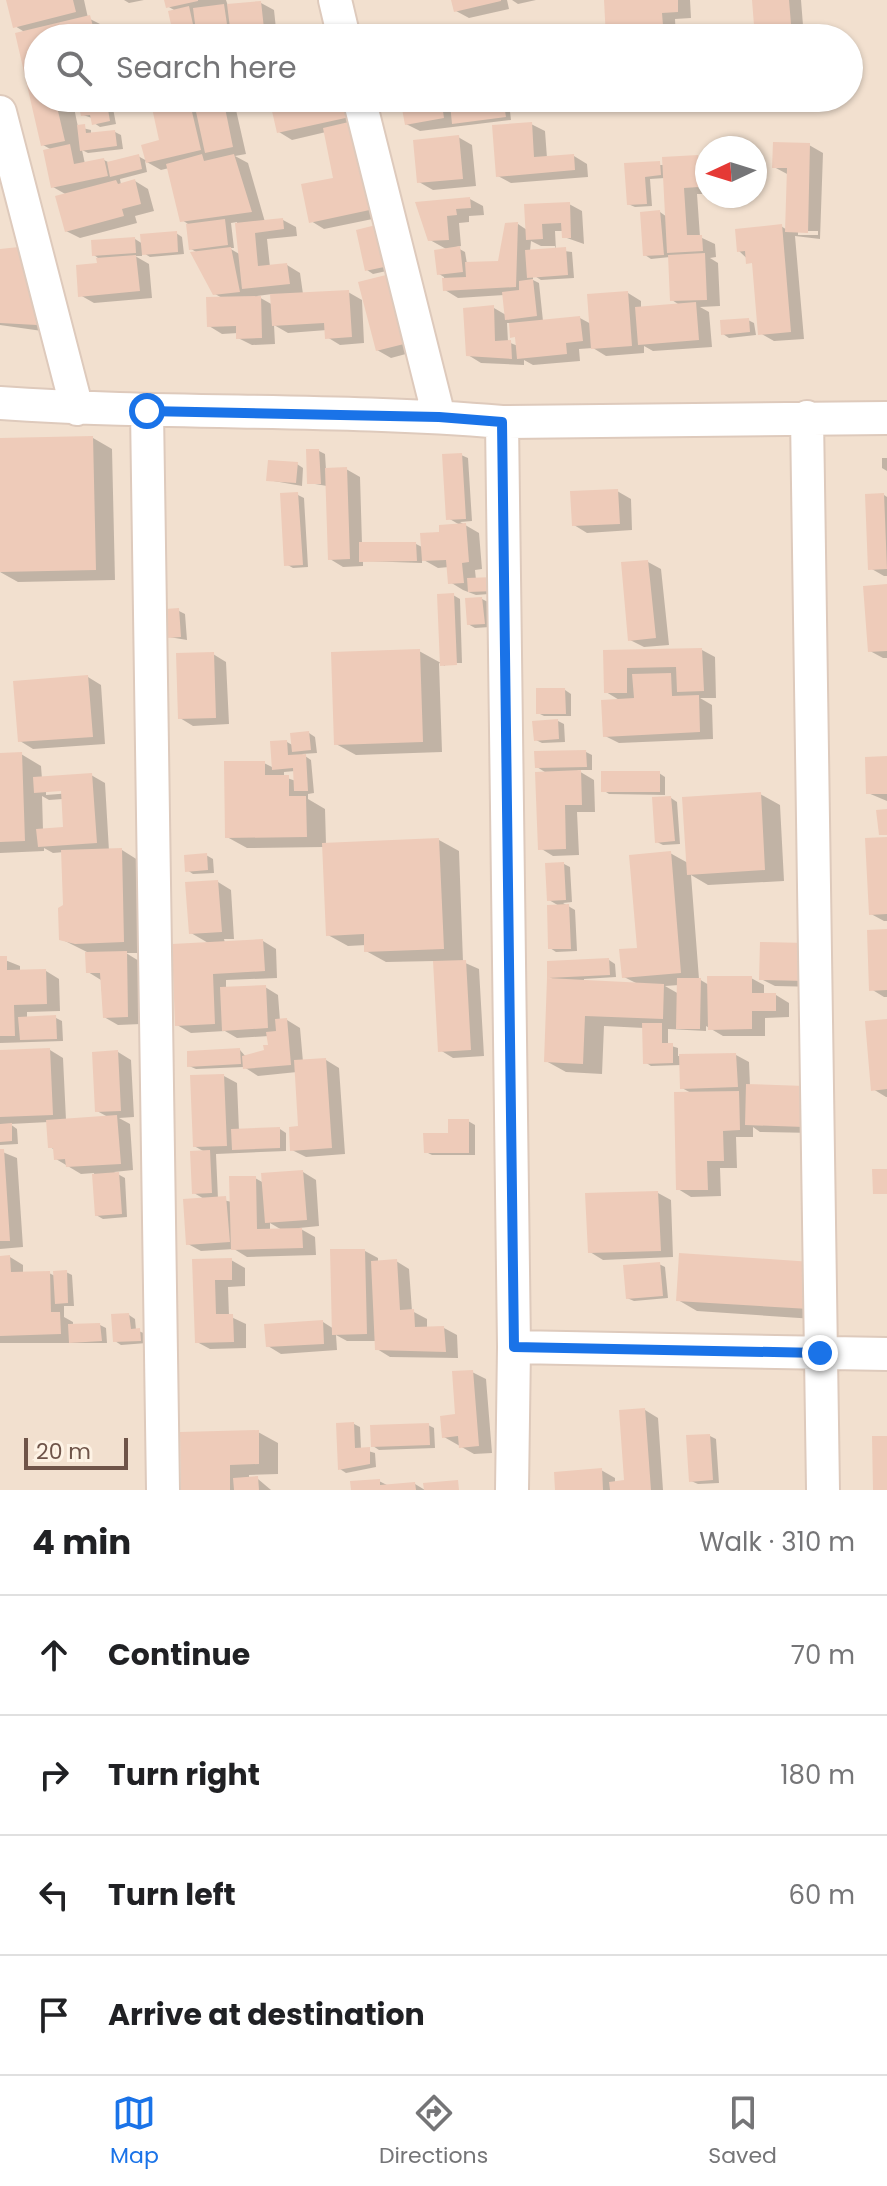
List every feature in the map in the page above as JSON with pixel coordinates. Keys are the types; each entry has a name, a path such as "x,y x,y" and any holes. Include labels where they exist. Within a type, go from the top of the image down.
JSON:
{"street":[{"path":"335,0 341,24"},
{"path":"0,112 77,409"},
{"path":"363,112 439,417"},
{"path":"0,403 77,409 439,417 502,422 887,418"},
{"path":"147,411 163,1490"},
{"path":"807,417 823,1490"},
{"path":"502,422 514,1347 512,1490"},
{"path":"514,1347 887,1354"}],"shaded area":[{"path":"0,0 887,0 887,1490 0,1490"}],"building":[{"path":"6,0 73,0 76,12 13,28"},
{"path":"164,0 198,0 198,1 166,8"},
{"path":"451,0 501,0 501,1 454,12"},
{"path":"604,0 678,0 678,12 662,13 663,24 605,24"},
{"path":"752,0 789,0 791,24 754,24"},
{"path":"261,1 263,24 230,24 227,4"},
{"path":"224,4 227,24 195,24 193,8"},
{"path":"189,6 193,24 171,24 168,11"},
{"path":"90,15 92,24 52,24"},
{"path":"24,31 24,72 15,33"},
{"path":"33,112 58,112 65,141 41,146"},
{"path":"80,112 108,112 110,121 92,125 90,115 81,116"},
{"path":"153,112 192,112 201,150 146,163 141,145 159,140"},
{"path":"196,112 226,112 233,147 205,153"},
{"path":"272,112 349,112 350,117 277,133"},
{"path":"403,112 443,112 444,118 405,125"},
{"path":"451,112 505,112 506,117 452,124"},
{"path":"353,121 379,208 309,223 301,184 333,178 323,128"},
{"path":"532,122 534,157 574,154 575,170 496,177 492,125"},
{"path":"85,124 86,133 115,130 117,146 80,151 77,125"},
{"path":"459,135 463,179 417,183 413,140"},
{"path":"773,142 810,143 808,233 785,232 787,168 772,168"},
{"path":"70,144 74,164 104,158 108,176 51,188 43,150"},
{"path":"139,154 142,169 110,177 107,162"},
{"path":"202,154 204,161 234,154 252,212 180,222 166,164"},
{"path":"695,155 695,187 684,188 687,235 702,235 703,251 667,253 662,157"},
{"path":"660,161 661,175 645,177 647,204 627,205 624,163"},
{"path":"135,179 141,204 122,209 124,216 65,232 55,196 116,180 118,184"},
{"path":"470,197 471,208 456,209 457,215 447,216 449,240 428,241 415,202"},
{"path":"570,202 571,238 562,238 561,223 542,224 543,239 526,240 524,204"},
{"path":"660,210 664,255 643,256 640,212"},
{"path":"283,218 284,229 255,233 258,266 287,263 290,284 242,289 235,223"},
{"path":"225,219 228,245 189,250 186,224"},
{"path":"518,222 516,287 443,291 442,278 466,277 465,262 498,261 505,223"},
{"path":"384,223 394,265 365,271 356,230"},
{"path":"782,224 791,332 758,335 752,263 746,264 745,251 737,252 735,229"},
{"path":"177,231 178,252 142,255 140,234"},
{"path":"135,237 136,253 92,256 91,240"},
{"path":"460,246 463,272 437,275 434,250"},
{"path":"19,247 37,325 0,323 0,249"},
{"path":"231,247 240,292 213,295 190,252"},
{"path":"566,247 568,275 527,278 525,250"},
{"path":"705,253 707,300 670,301 668,255"},
{"path":"136,255 140,291 78,297 76,265 97,263 96,258"},
{"path":"398,272 416,341 376,351 358,282"},
{"path":"533,279 537,316 505,320 502,292 519,290 519,281"},
{"path":"349,290 352,337 325,339 324,323 272,326 270,294"},
{"path":"628,291 632,346 591,349 587,294"},
{"path":"261,296 262,338 236,339 236,326 207,327 206,297"},
{"path":"696,302 699,340 638,345 635,307"},
{"path":"494,305 495,341 511,340 512,359 466,356 463,308"},
{"path":"580,316 583,341 566,343 567,354 517,359 515,337 510,338 509,323"},
{"path":"749,318 750,332 721,335 720,320"},
{"path":"93,436 96,570 0,572 0,438"},
{"path":"306,449 319,449 321,484 307,484"},
{"path":"462,453 466,519 446,520 442,454"},
{"path":"268,460 298,462 296,483 266,481"},
{"path":"347,467 350,559 328,560 325,468"},
{"path":"618,489 620,524 572,526 570,491"},
{"path":"298,492 303,565 284,566 280,493"},
{"path":"884,493 887,569 868,570 865,494"},
{"path":"466,523 469,562 462,563 464,583 448,584 446,560 422,561 420,533 439,532 439,525"},
{"path":"359,542 416,542 417,561 359,562"},
{"path":"648,560 656,638 628,641 621,562"},
{"path":"495,577 496,591 468,592 467,578"},
{"path":"887,584 887,651 868,652 863,586"},
{"path":"454,593 457,665 440,666 437,594"},
{"path":"482,597 485,624 467,625 465,598"},
{"path":"179,608 181,637 167,638 165,609"},
{"path":"702,648 704,691 677,692 676,667 627,668 627,693 604,693 603,650"},
{"path":"420,649 423,742 334,745 331,652"},
{"path":"214,652 216,718 178,719 176,653"},
{"path":"671,673 672,696 699,695 700,732 603,737 601,700 634,698 632,674"},
{"path":"88,675 93,737 18,742 13,681"},
{"path":"536,688 565,688 566,714 536,714"},
{"path":"558,719 559,739 534,741 532,721"},
{"path":"309,731 311,750 292,752 290,733"},
{"path":"287,740 288,755 306,754 308,791 294,791 293,768 272,770 270,741"},
{"path":"586,750 587,767 535,768 534,751"},
{"path":"22,752 25,841 0,842 0,753"},
{"path":"887,756 887,794 866,794 865,757"},
{"path":"224,761 265,761 265,775 289,775 289,796 306,796 307,837 225,838"},
{"path":"581,770 582,805 565,805 566,849 538,850 535,772"},
{"path":"601,771 660,771 660,792 601,792"},
{"path":"92,773 97,843 38,847 36,829 63,827 61,791 34,793 33,777"},
{"path":"761,792 765,870 687,875 682,797"},
{"path":"671,796 675,841 655,843 652,797"},
{"path":"887,809 887,835 879,835 876,810"},
{"path":"887,837 887,914 869,915 865,838"},
{"path":"439,838 444,949 364,952 364,934 326,936 322,843"},
{"path":"122,848 124,942 75,944 59,940 58,908 63,905 61,850"},
{"path":"671,851 681,973 622,978 619,949 637,948 629,855"},
{"path":"207,853 208,870 185,872 184,855"},
{"path":"564,862 566,900 547,901 545,863"},
{"path":"218,880 222,932 189,934 185,882"},
{"path":"569,904 571,949 548,949 547,905"},
{"path":"887,929 887,990 869,991 867,930"},
{"path":"263,939 265,971 213,974 215,1024 175,1026 172,944"},
{"path":"760,942 807,943 806,981 759,980"},
{"path":"127,951 128,1017 103,1018 100,973 86,973 85,952"},
{"path":"0,956 7,956 7,970 46,969 47,1004 14,1005 15,1036 0,1036"},
{"path":"609,958 610,975 547,978 547,961"},
{"path":"466,960 471,1050 438,1052 433,961"},
{"path":"707,976 752,976 752,993 776,993 776,1011 752,1011 752,1029 708,1030"},
{"path":"547,978 664,984 663,1019 585,1016 583,1064 544,1062"},
{"path":"677,978 701,978 700,1029 676,1029"},
{"path":"266,985 268,1028 222,1031 220,987"},
{"path":"56,1015 57,1039 20,1040 18,1017"},
{"path":"287,1018 291,1065 243,1069 242,1056 264,1050 263,1045 268,1045 266,1032 276,1031 275,1019"},
{"path":"887,1019 887,1089 871,1091 865,1021"},
{"path":"642,1023 662,1023 662,1043 673,1043 673,1063 643,1064"},
{"path":"50,1048 53,1115 0,1117 0,1050"},
{"path":"240,1048 241,1064 187,1067 187,1051"},
{"path":"118,1050 121,1111 95,1112 92,1052"},
{"path":"736,1053 738,1087 680,1089 679,1054"},
{"path":"326,1058 332,1148 290,1151 289,1127 298,1126 294,1060"},
{"path":"224,1074 227,1146 193,1147 190,1075"},
{"path":"746,1084 805,1086 804,1127 745,1125"},
{"path":"739,1091 740,1130 723,1131 724,1161 707,1161 708,1190 676,1190 674,1092"},
{"path":"117,1115 121,1164 66,1167 65,1159 54,1160 53,1148 48,1148 46,1120"},
{"path":"448,1119 469,1119 469,1153 424,1153 423,1133 448,1133"},
{"path":"12,1123 12,1141 0,1142 0,1124"},
{"path":"280,1127 280,1148 232,1150 231,1129"},
{"path":"0,1149 4,1149 10,1241 0,1241"},
{"path":"210,1150 212,1193 192,1194 190,1151"},
{"path":"872,1169 887,1169 887,1194 873,1194"},
{"path":"303,1170 307,1220 265,1223 261,1173"},
{"path":"119,1172 122,1214 95,1216 92,1174"},
{"path":"229,1176 256,1176 257,1229 302,1228 303,1248 231,1250"},
{"path":"658,1191 661,1251 588,1253 585,1193"},
{"path":"226,1196 230,1242 186,1245 183,1199"},
{"path":"330,1249 365,1249 367,1334 332,1335"},
{"path":"679,1253 812,1262 809,1309 676,1301"},
{"path":"10,1255 11,1272 50,1271 51,1312 60,1312 61,1334 0,1336 0,1256"},
{"path":"232,1258 232,1280 215,1280 216,1314 233,1314 234,1342 195,1343 192,1259"},
{"path":"397,1259 400,1310 414,1309 415,1327 444,1326 446,1352 375,1350 371,1261"},
{"path":"660,1262 663,1296 626,1299 623,1265"},
{"path":"67,1270 68,1303 55,1304 53,1271"},
{"path":"129,1313 131,1329 140,1328 141,1341 113,1342 111,1314"},
{"path":"323,1320 324,1344 266,1347 264,1324"},
{"path":"100,1323 102,1341 69,1343 68,1324"},
{"path":"473,1370 479,1446 459,1448 458,1436 442,1438 440,1416 455,1414 452,1371"},
{"path":"645,1408 651,1490 610,1490 609,1482 624,1480 619,1410"},
{"path":"354,1422 355,1448 370,1447 370,1464 338,1470 336,1423"},
{"path":"429,1423 430,1445 371,1447 370,1425"},
{"path":"259,1430 259,1464 230,1465 230,1490 181,1490 180,1432"},
{"path":"710,1434 713,1480 689,1482 686,1435"},
{"path":"872,1436 887,1436 887,1490 873,1490"},
{"path":"602,1468 603,1490 555,1490 554,1472"},
{"path":"258,1476 259,1490 234,1490 233,1478"},
{"path":"380,1479 380,1485 415,1482 416,1490 351,1490 350,1481"},
{"path":"458,1480 459,1490 424,1490 423,1483"}],"route":[{"path":"147,411 439,417 502,422 514,1347 820,1353"}]}
